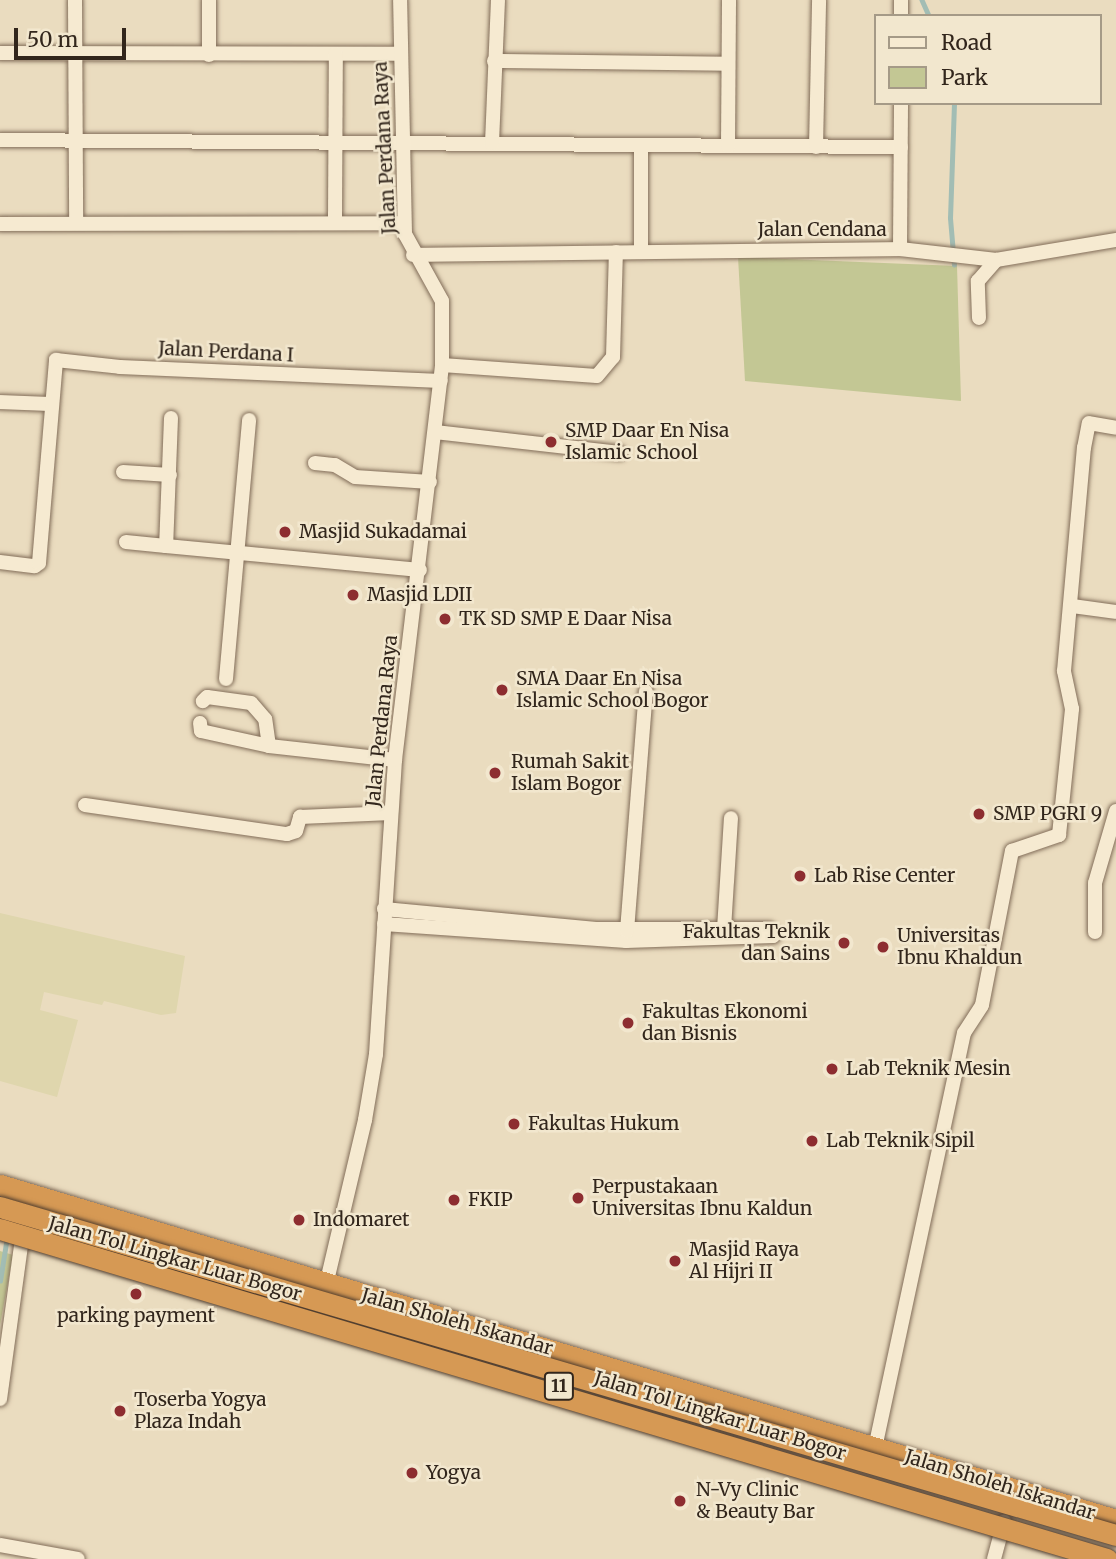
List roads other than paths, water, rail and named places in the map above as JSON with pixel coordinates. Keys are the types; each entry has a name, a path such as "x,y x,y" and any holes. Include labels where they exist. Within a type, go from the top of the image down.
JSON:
{"highway":[{"name":"Jalan Sholeh Iskandar","path":"0,1185 1116,1520"},
{"name":"Jalan Tol Lingkar Luar Bogor","path":"0,1207 1116,1535"},
{"name":"Jalan Sholeh Iskandar","path":"0,1226 719,1434 1116,1555"},
{"name":"Jalan Tol Lingkar Luar Bogor","path":"0,1226 1107,1559"},
{"path":"719,1434 730,1405"}],"street":[{"path":"75,0 76,221"},
{"path":"209,0 209,55"},
{"name":"Jalan Perdana Raya","path":"326,1285 372,1081 395,760 420,570 442,365 442,301 413,255 404,223 400,0"},
{"path":"492,143 498,0"},
{"path":"728,146 729,0"},
{"path":"816,147 819,0"},
{"path":"0,54 400,54"},
{"path":"335,220 336,54"},
{"path":"494,61 728,64"},
{"name":"Jalan Cendana","path":"413,255 900,248 901,105"},
{"path":"0,140 901,147"},
{"path":"641,146 641,250"},
{"path":"0,224 335,220 404,223"},
{"path":"900,248 938,256 996,260 1116,240"},
{"path":"442,365 597,376 613,357 616,252"},
{"path":"979,318 978,281 996,260"},
{"name":"Jalan Perdana I","path":"49,404 56,360 120,367 441,381"},
{"path":"0,402 49,404 39,563 34,566 0,562"},
{"path":"166,546 171,418"},
{"path":"226,679 249,420"},
{"path":"875,1448 964,1033 982,1005 1012,851 1059,835 1072,709 1064,671 1089,423 1116,428"},
{"path":"435,432 620,453"},
{"path":"315,463 335,465 355,477 430,482"},
{"path":"124,472 170,475"},
{"path":"126,542 420,570"},
{"path":"1072,606 1116,612"},
{"path":"626,931 646,692"},
{"path":"203,701 207,697 251,702 265,719 269,746"},
{"path":"200,723 201,731 269,746 395,760"},
{"path":"85,805 286,834 296,831 300,817 391,813"},
{"path":"1095,932 1095,883 1116,811"},
{"path":"724,929 731,818"},
{"path":"384,917 626,931 653,935 724,929 769,929 772,936 653,935 384,917"},
{"path":"0,1399 23,1231"},
{"path":"994,1559 1004,1520"},
{"path":"0,1545 78,1559"}],"waterway":[{"path":"922,0 928,14"},
{"path":"954,105 950,218 954,265"},
{"path":"0,1281 7,1237"}],"place":[{"name":"SMP Daar En Nisa Islamic School","path":"551,442"},
{"name":"Masjid Sukadamai","path":"285,532"},
{"name":"Masjid LDII","path":"353,595"},
{"name":"TK SD SMP E Daar Nisa","path":"445,619"},
{"name":"SMA Daar En Nisa Islamic School Bogor","path":"502,690"},
{"name":"Rumah Sakit Islam Bogor","path":"495,773"},
{"name":"SMP PGRI 9","path":"979,814"},
{"name":"Lab Rise Center","path":"800,876"},
{"name":"Fakultas Teknik dan Sains","path":"844,943"},
{"name":"Universitas Ibnu Khaldun","path":"883,947"},
{"name":"Fakultas Ekonomi dan Bisnis","path":"628,1023"},
{"name":"Lab Teknik Mesin","path":"832,1069"},
{"name":"Fakultas Hukum","path":"514,1124"},
{"name":"Lab Teknik Sipil","path":"812,1141"},
{"name":"Perpustakaan Universitas Ibnu Kaldun","path":"578,1198"},
{"name":"FKIP","path":"454,1200"},
{"name":"Indomaret","path":"299,1220"},
{"name":"Masjid Raya Al Hijri II","path":"675,1261"},
{"name":"parking payment","path":"136,1294"},
{"name":"Toserba Yogya Plaza Indah","path":"120,1411"},
{"name":"Yogya","path":"412,1473"},
{"name":"N-Vy Clinic & Beauty Bar","path":"680,1501"}]}
